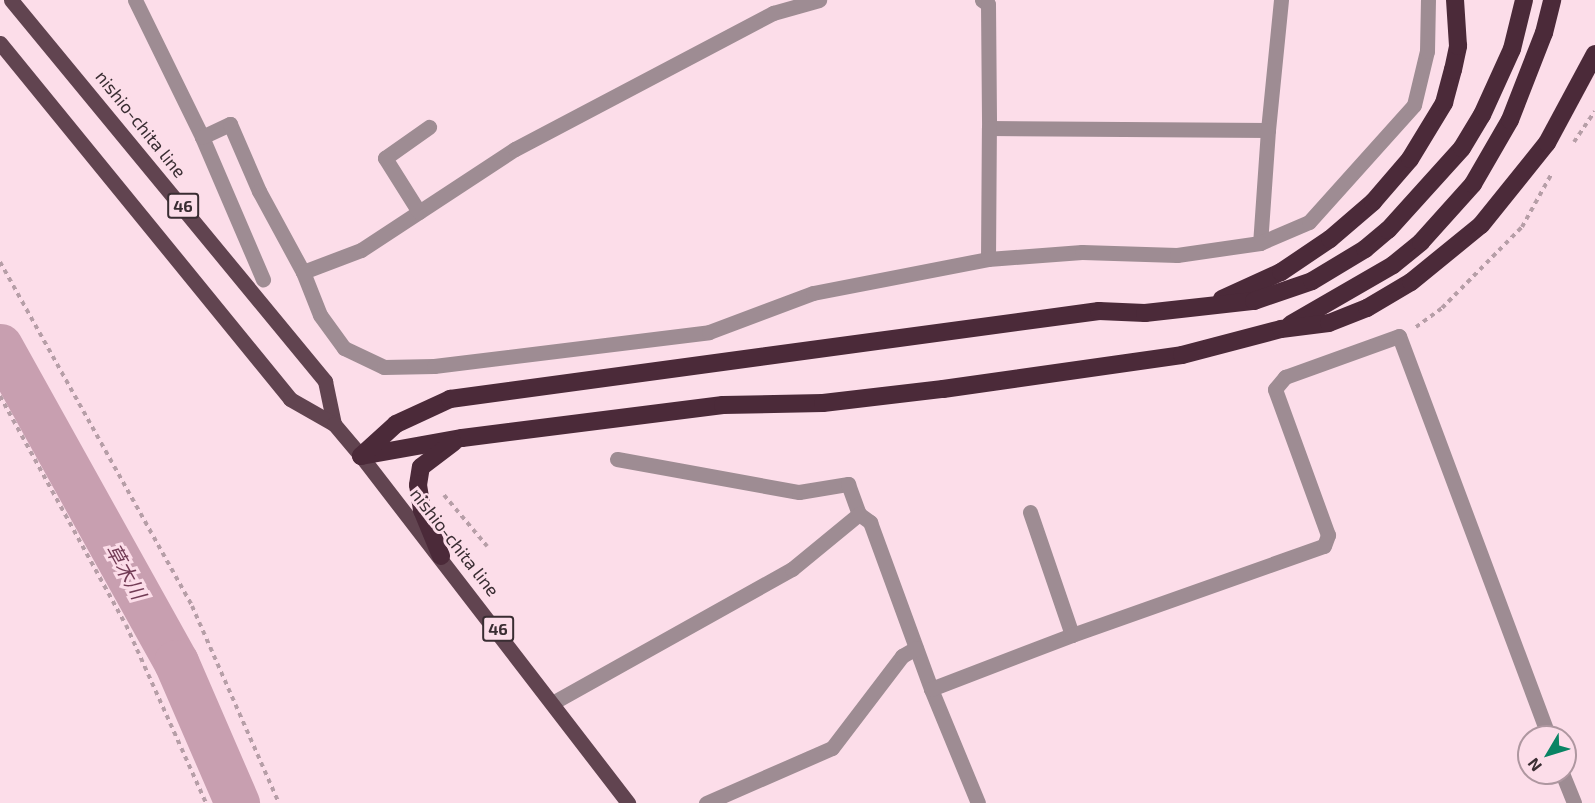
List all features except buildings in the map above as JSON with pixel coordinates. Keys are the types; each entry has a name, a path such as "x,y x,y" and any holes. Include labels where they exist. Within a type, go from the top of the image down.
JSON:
{"highway":[{"path":"1203,307 1281,272 1330,239 1391,183 1444,103 1458,46 1455,0"},
{"path":"361,456 396,424 450,399 1099,311 1145,312 1254,301 1312,281 1365,249 1394,224 1462,148 1482,115 1512,49 1524,0"},
{"path":"1281,329 1393,265 1421,242 1473,184 1510,120 1544,33 1552,0"},
{"path":"361,456 462,438 723,405 823,403 955,388 1182,355 1281,329 1329,323 1367,308 1449,254 1481,225 1547,143 1595,54"},
{"path":"441,555 422,510 418,485 421,467 462,438"}],"main road":[{"name":"nishio-chita line","path":"11,0 325,381 334,424"},
{"name":"nishio-chita line","path":"0,43 290,399 334,424 361,456 441,555 628,803"}],"street":[{"path":"135,0 202,137 262,279"},
{"path":"303,272 361,250 515,149 773,13 819,0"},
{"path":"982,0 988,4 988,259"},
{"path":"1260,243 1281,0"},
{"path":"202,137 230,123 259,191 303,272 320,315 344,348 384,367 434,366 709,332 813,293 988,259 1082,252 1177,255 1260,243 1309,222 1414,105 1427,51 1428,0"},
{"path":"419,212 385,158 429,127"},
{"path":"989,128 1268,130"},
{"path":"931,689 1072,635 1326,545 1328,535 1275,389 1285,377 1399,336 1545,725"},
{"path":"617,459 799,492 849,484 859,514 870,522 931,689 978,803"},
{"path":"1030,512 1072,635"},
{"path":"554,702 792,569 859,514"},
{"path":"706,803 832,748 902,656 916,648"},
{"path":"1567,785 1574,803"}],"path":[{"path":"0,262 192,606 279,803"},
{"path":"0,396 126,625 206,803"},
{"path":"444,495 487,546"}],"waterway":[{"name":"草木川","path":"0,346 176,662 237,803"}]}
